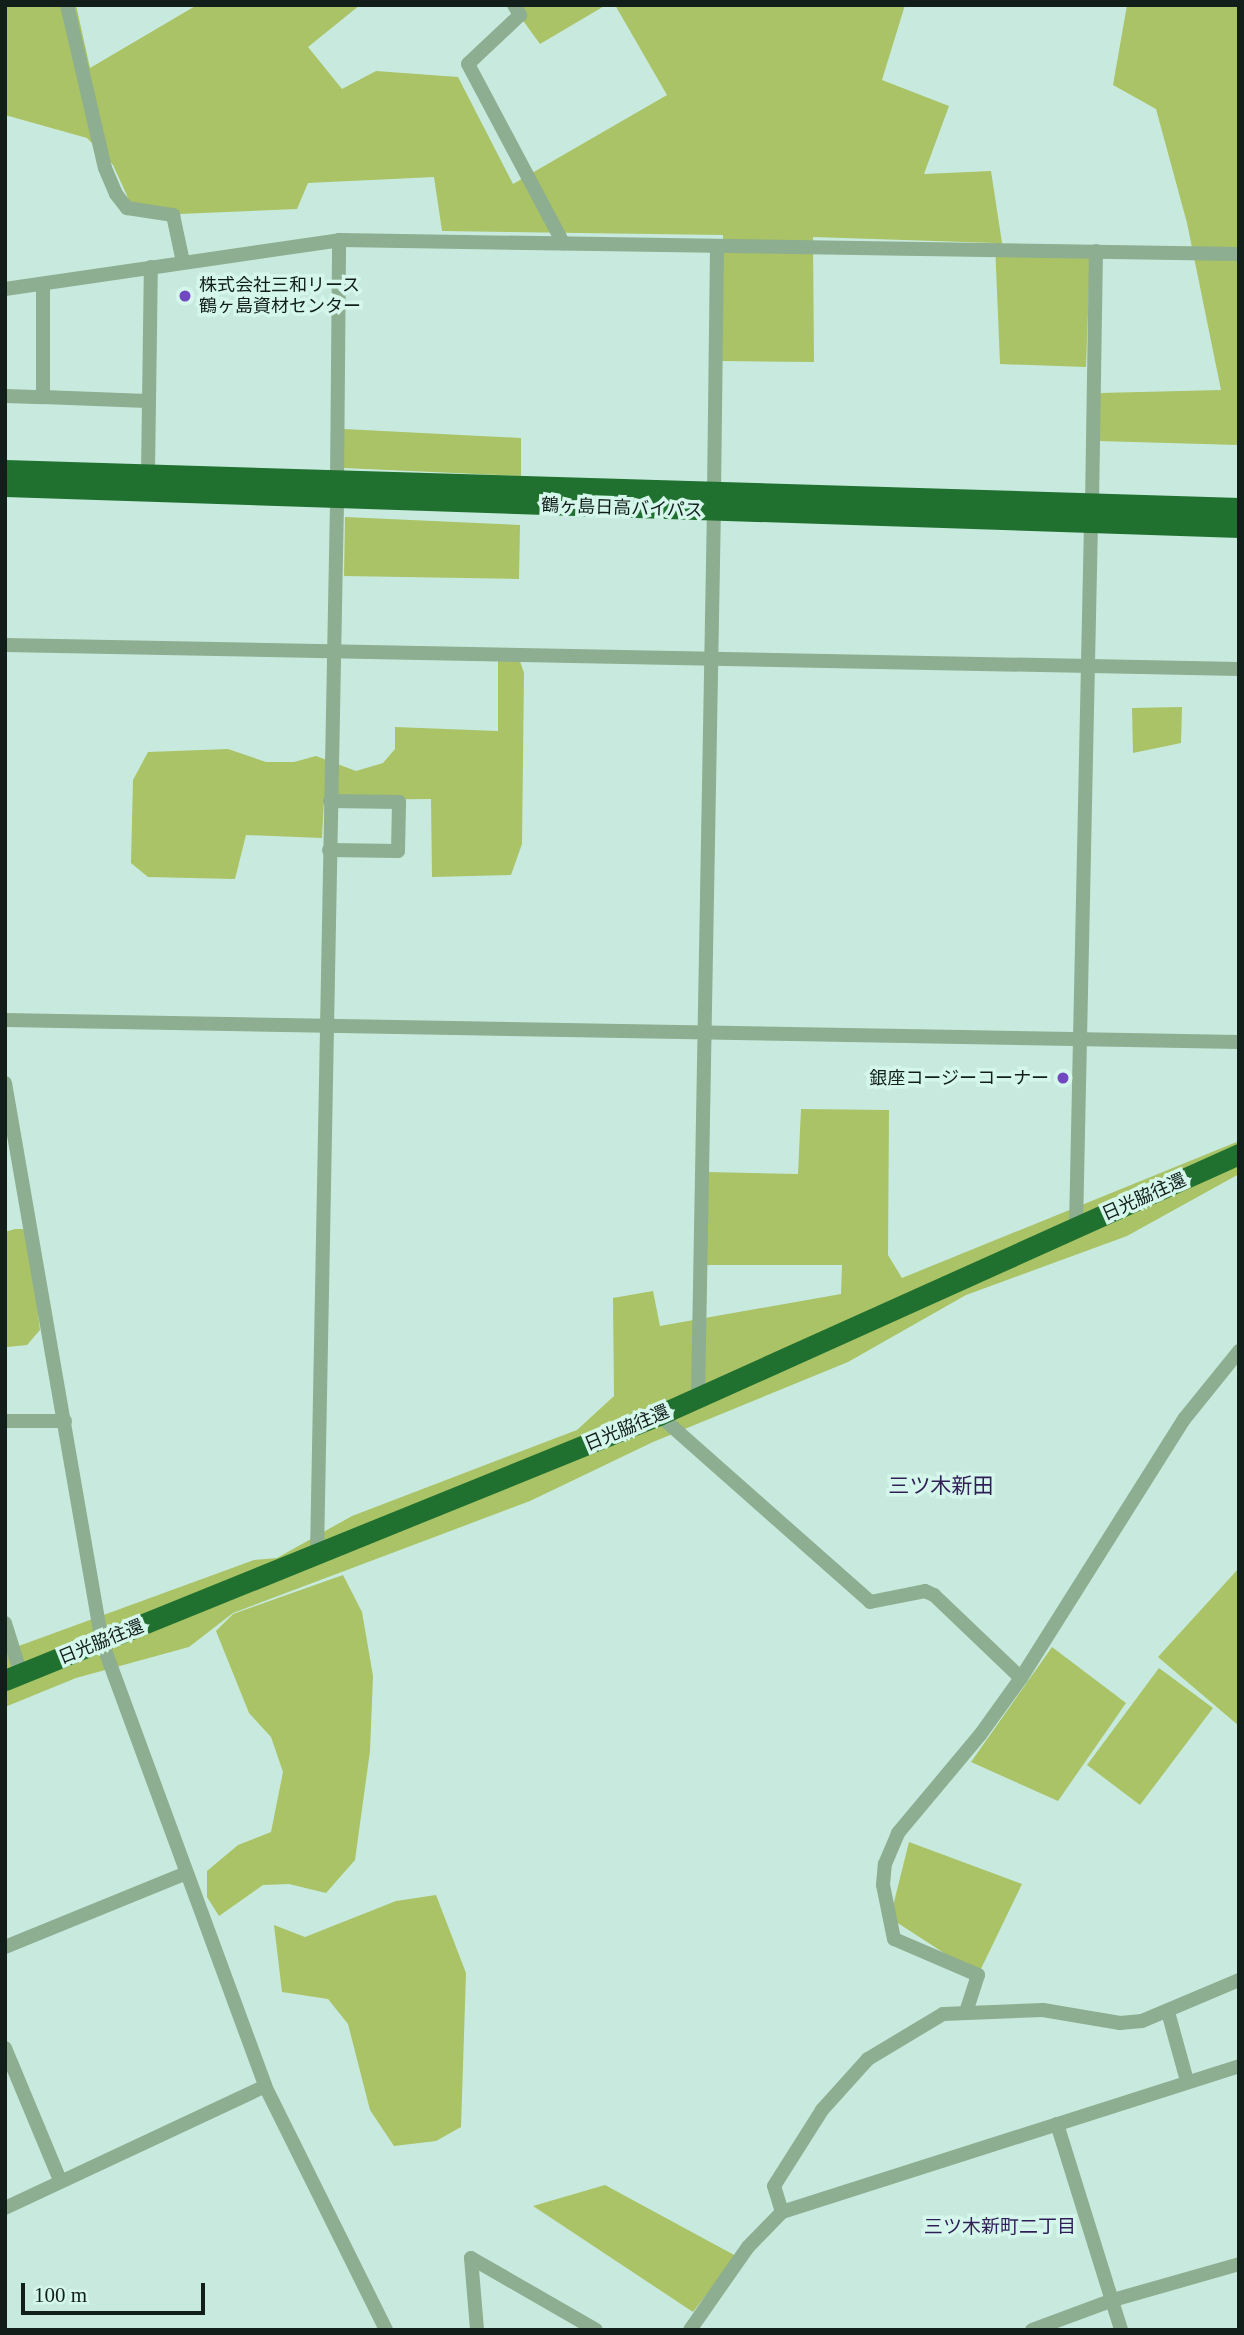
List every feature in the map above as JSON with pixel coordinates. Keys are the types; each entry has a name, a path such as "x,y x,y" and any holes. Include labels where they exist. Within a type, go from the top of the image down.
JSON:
{"highway":[{"name":"鶴ヶ島日高バイパス","path":"5,470 148,473 337,490"},
{"name":"鶴ヶ島日高バイパス","path":"5,486 337,490 1092,514 1239,527"},
{"name":"鶴ヶ島日高バイパス","path":"1092,514 1239,509"},
{"name":"日光脇往還","path":"13,1677 659,1415 1239,1154"}],"street":[{"path":"67,5 105,168 127,208 173,215 183,262"},
{"path":"514,5 520,15 468,64 563,243"},
{"path":"317,1553 337,490 339,240"},
{"path":"5,289 339,240 1239,254"},
{"path":"698,1397 717,246"},
{"path":"1076,1227 1096,251"},
{"path":"148,473 150,267"},
{"path":"43,284 43,397"},
{"path":"5,396 147,401"},
{"path":"5,645 1239,669"},
{"path":"329,850 398,851 398,802 330,801"},
{"path":"5,1020 1239,1042"},
{"path":"5,1083 102,1642 265,2086 386,2330"},
{"path":"966,2011 978,1975 894,1939 883,1885 885,1864 898,1833 980,1735 1021,1678 1185,1418 1239,1351"},
{"path":"659,1415 870,1602 925,1591 934,1595 1021,1678"},
{"path":"5,1421 65,1420"},
{"path":"5,1623 13,1677"},
{"path":"5,1947 186,1873"},
{"path":"782,2212 774,2186 788,2159 822,2110 868,2059 943,2014 1043,2010 1120,2023 1168,2012 1239,1980"},
{"path":"1168,2012 1187,2081"},
{"path":"5,2048 60,2180"},
{"path":"690,2330 748,2247 782,2212 1239,2066"},
{"path":"5,2208 265,2086"},
{"path":"1057,2124 1121,2330"},
{"path":"477,2330 471,2258 596,2330"},
{"path":"1032,2330 1113,2300 1239,2264"}],"green space":[{"path":"5,5 76,5 90,68 197,5 360,5 308,47 342,89 376,71 458,77 513,184 667,95 615,5 905,5 882,80 949,106 924,174 991,171 1004,256 1090,258 1086,367 1000,364 995,243 813,237 814,362 721,361 723,235 442,231 434,177 308,183 297,209 179,214 130,202 113,165 87,138 5,115"},
{"path":"521,5 606,5 540,44 524,22"},
{"path":"1127,5 1239,5 1239,445 1098,441 1100,393 1221,390 1187,223 1156,109 1113,85"},
{"path":"344,429 521,438 521,476 344,468"},
{"path":"345,517 520,525 519,579 344,576"},
{"path":"498,658 519,658 524,673 522,844 511,875 432,877 431,799 324,800 322,838 246,835 235,879 148,877 131,863 133,780 148,752 228,749 266,762 294,762 316,756 356,771 383,763 395,749 395,727 498,731"},
{"path":"1182,707 1181,743 1133,753 1132,708"},
{"path":"801,1109 889,1110 888,1255 902,1278 1239,1141 1239,1174 1127,1236 966,1295 848,1362 653,1442 530,1501 233,1613 189,1647 76,1678 5,1707 5,1651 254,1560 277,1558 352,1516 577,1430 614,1396 613,1298 653,1291 660,1326 841,1294 842,1265 704,1265 706,1172 798,1174"},
{"path":"23,1229 29,1237 40,1330 27,1345 7,1347 5,1232"},
{"path":"1239,1568 1239,1726 1158,1657"},
{"path":"343,1575 362,1612 373,1676 370,1751 355,1860 326,1893 289,1884 263,1885 219,1916 207,1897 207,1871 238,1845 271,1832 283,1772 271,1737 249,1713 216,1631 233,1614"},
{"path":"1052,1647 1126,1703 1058,1801 971,1762"},
{"path":"1159,1668 1213,1708 1140,1805 1087,1765"},
{"path":"909,1842 1022,1884 978,1975 890,1918"},
{"path":"436,1895 466,1973 461,2127 436,2141 394,2146 370,2110 348,2024 328,1999 282,1992 274,1925 305,1937 396,1901"},
{"path":"605,2185 736,2256 693,2312 533,2206"}],"place":[{"name":"株式会社三和リース 鶴ヶ島資材センター","path":"185,296"},
{"name":"銀座コージーコーナー","path":"1063,1078"}],"district":[{"name":"三ツ木新田","path":"941,1486"},
{"name":"三ツ木新町二丁目","path":"1000,2227"}]}
